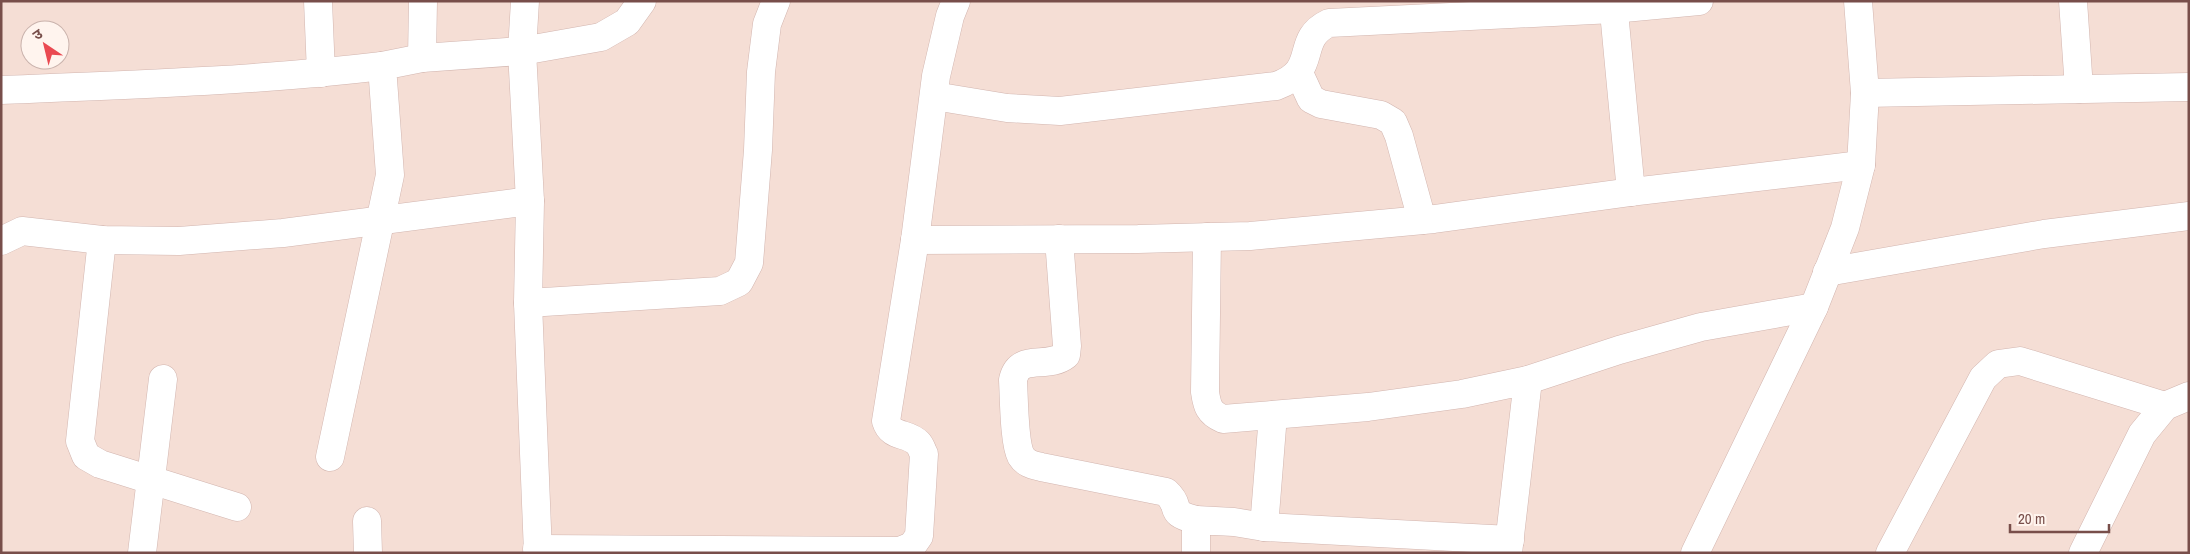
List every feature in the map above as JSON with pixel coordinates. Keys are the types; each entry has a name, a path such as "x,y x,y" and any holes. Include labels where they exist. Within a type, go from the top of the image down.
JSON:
{"street":[{"path":"318,1 321,73"},
{"path":"422,58 424,1"},
{"path":"525,1 522,51 530,201 528,303 538,551 900,551 913,549 919,536 924,454 919,444 909,437 893,433 886,421 915,240 936,76 956,1"},
{"path":"1,90 195,82 321,73 382,66 422,58 522,51 601,37 627,22 642,1"},
{"path":"528,303 720,291 738,282 749,263 758,150 761,72 767,24 776,1"},
{"path":"934,96 1006,108 1060,111 1276,86 1290,81 1299,73 1305,61 1311,38 1318,28 1329,23 1699,1"},
{"path":"1695,553 1814,307 1846,228 1861,165 1866,93 1858,1"},
{"path":"2073,1 2079,89"},
{"path":"1613,5 1631,192"},
{"path":"330,457 390,175 382,66"},
{"path":"1299,73 1311,100 1321,104 1381,115 1393,122 1400,136 1422,220"},
{"path":"1866,93 2189,87"},
{"path":"915,240 1250,236 1422,220 1631,192 1861,165"},
{"path":"1,241 22,231 102,240 178,241 283,233 380,222 530,201"},
{"path":"1827,272 2044,234 2189,216"},
{"path":"1207,237 1206,405 1212,415 1223,419 1368,407 1462,394 1528,380 1619,350 1701,328 1814,307"},
{"path":"1059,239 1067,346 1066,355 1060,360 1050,363 1030,363 1021,366 1015,372 1014,389 1018,443 1021,455 1028,463 1041,467 1166,492 1171,497 1175,511 1180,516 1196,520 1234,522 1264,527 1509,546 1528,380"},
{"path":"102,240 80,441 86,456 100,464 237,506"},
{"path":"1890,553 1983,378 1998,364 2020,360 2177,401"},
{"path":"142,553 163,378"},
{"path":"2083,553 2142,434 2177,401"},
{"path":"1264,527 1273,414"},
{"path":"1196,520 1196,553"},
{"path":"366,521 368,553"}],"shaded area":[{"path":"1,1 2189,1 2189,553 1,553"}]}
